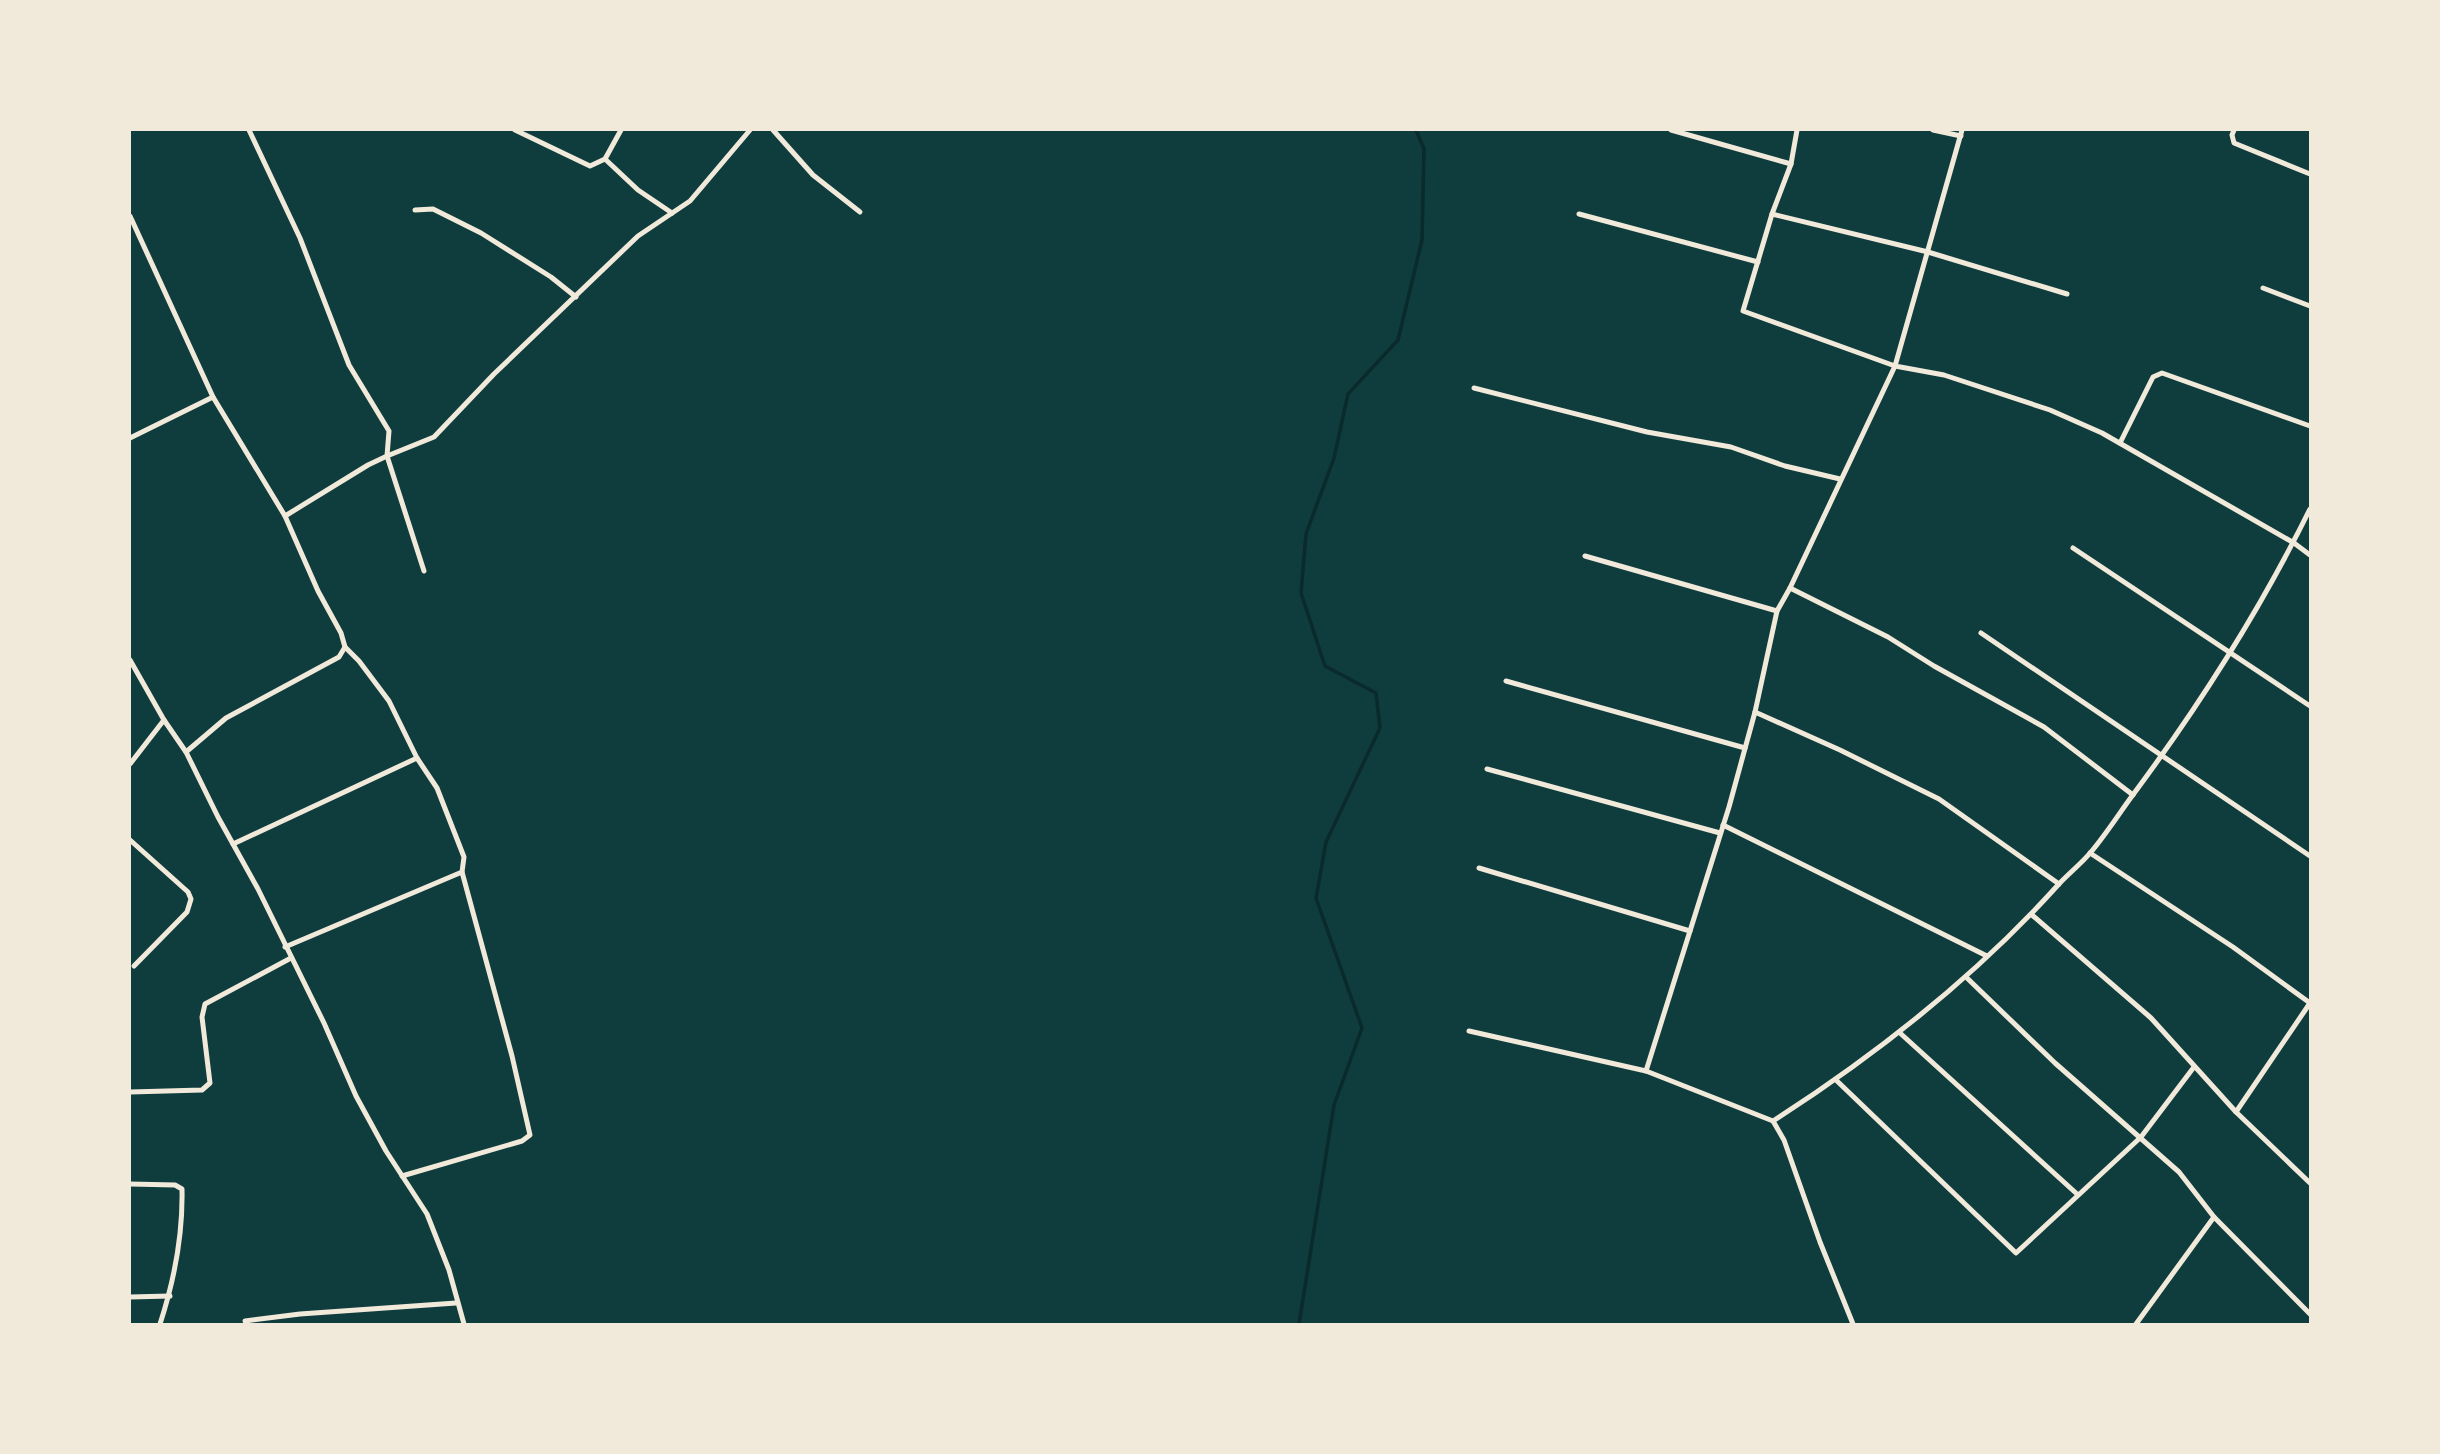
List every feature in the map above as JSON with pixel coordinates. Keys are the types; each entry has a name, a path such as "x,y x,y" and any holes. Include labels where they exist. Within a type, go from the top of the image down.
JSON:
{"street":[{"path":"249,130 300,237 349,365 390,431 387,457 424,571"},
{"path":"515,130 590,166 605,159 621,130"},
{"path":"285,516 368,465 434,437 494,374 638,236 690,201 750,130"},
{"path":"773,130 813,174 860,212"},
{"path":"1671,130 1791,164"},
{"path":"1797,130 1791,164 1772,214 1743,311 1895,366 1944,375 2050,410 2120,443 2311,555"},
{"path":"1646,1071 1745,748 1777,611 1895,366 1962,133 1933,130"},
{"path":"2234,130 2234,143 2311,174"},
{"path":"605,159 638,190 672,213"},
{"path":"415,210 433,209 481,233 551,277 576,297"},
{"path":"1578,214 1758,262"},
{"path":"1772,214 1928,252 2067,294"},
{"path":"130,216 213,397 285,516 318,591 341,633 345,647 389,701 417,758 437,788 464,858 462,872 492,979 530,1135 522,1141 402,1177"},
{"path":"2263,288 2311,306"},
{"path":"2120,443 2153,377 2162,373 2311,426"},
{"path":"1474,388 1647,432 1731,447 1785,466 1840,480"},
{"path":"130,438 213,397"},
{"path":"1773,1121 1836,1080 1967,978 2032,915 2090,853 2163,755 2231,653 2311,509"},
{"path":"2073,548 2311,706"},
{"path":"1584,556 1777,611"},
{"path":"1790,588 1888,637 1934,666 2044,727 2133,795"},
{"path":"1982,633 2311,856"},
{"path":"186,752 226,718 340,657 345,647"},
{"path":"130,660 164,720 186,752 258,889 324,1023 356,1096 386,1151 427,1214 449,1270 464,1325"},
{"path":"1506,681 1745,748"},
{"path":"1755,712 1939,799 2059,884"},
{"path":"130,764 164,720"},
{"path":"233,844 417,758"},
{"path":"1488,769 1720,833"},
{"path":"1723,825 1987,956"},
{"path":"130,840 188,891 191,899 187,912 134,966"},
{"path":"2090,853 2233,947 2311,1003 2236,1112"},
{"path":"1479,868 1690,931"},
{"path":"285,947 462,872"},
{"path":"2032,915 2151,1018 2236,1112 2311,1183"},
{"path":"130,1092 202,1090 210,1083 202,1017 205,1004 291,958"},
{"path":"1967,978 2055,1063 2179,1172 2214,1217 2311,1314"},
{"path":"1469,1031 1646,1071 1773,1121 1784,1140 1853,1325"},
{"path":"1900,1032 2077,1194"},
{"path":"1836,1080 2016,1253 2141,1137 2194,1067"},
{"path":"130,1184 175,1185 182,1189 178,1250 170,1296 160,1325"},
{"path":"2136,1325 2214,1217"},
{"path":"130,1297 170,1296"},
{"path":"245,1321 300,1314 456,1303"}],"waterway":[{"path":"1299,1324 1334,1105 1362,1028 1316,898 1326,842 1380,728 1376,693 1325,666 1301,593 1306,534 1334,458 1348,394 1398,340 1422,240 1424,149 1416,130"}]}
